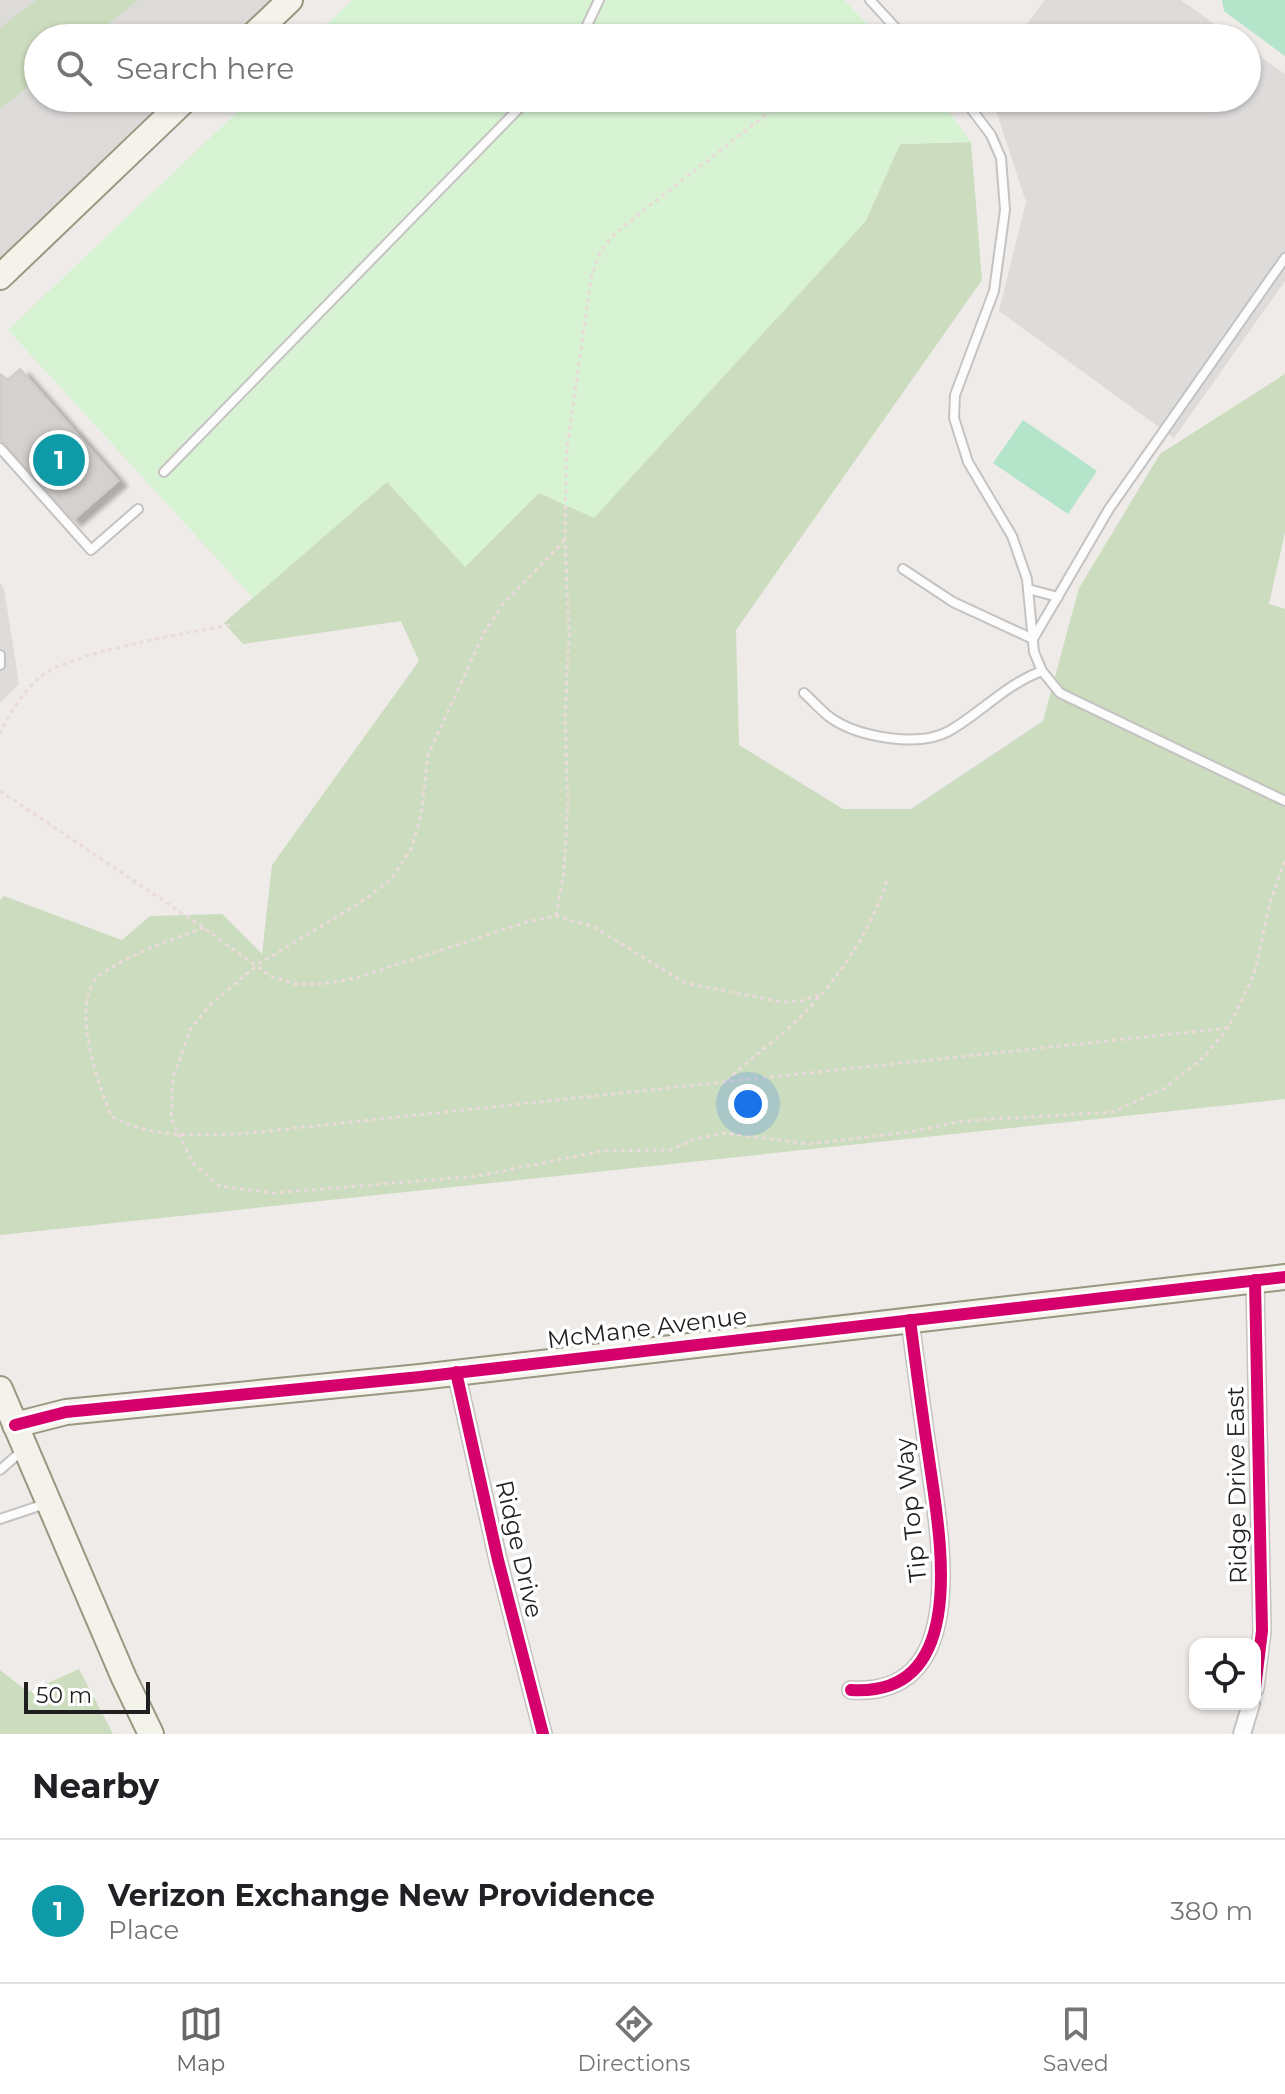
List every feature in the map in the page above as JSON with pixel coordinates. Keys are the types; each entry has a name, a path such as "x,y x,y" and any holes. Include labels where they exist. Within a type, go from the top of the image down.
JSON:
{"street":[{"path":"265,24 290,0"},
{"path":"0,277 172,112"},
{"name":"McMane Avenue","path":"15,1425 66,1412 456,1372 1285,1277"},
{"name":"Ridge Drive East","path":"1255,1280 1261,1639"},
{"name":"Tip Top Way","path":"851,1690 874,1692 900,1682 928,1644 940,1606 943,1564 910,1320"},
{"name":"Ridge Drive","path":"456,1372 501,1575 543,1734"},
{"path":"0,1389 151,1734"},
{"path":"1242,1734 1249,1710"}],"lane":[{"path":"588,24 599,0"},
{"path":"870,0 892,24"},
{"path":"164,472 515,112"},
{"path":"974,112 991,135 1001,158 1005,210 994,291 955,395 954,418 968,462 1012,536 1028,589 1033,639 1042,671 1060,693 1285,801"},
{"path":"1033,639 1109,509 1285,258"},
{"path":"0,448 91,550 138,509"},
{"path":"903,569 953,602 1033,639"},
{"path":"1028,589 1058,597"},
{"path":"0,655 0,665"},
{"path":"804,693 832,719 881,737 913,741 948,732 1023,678 1042,671"},
{"path":"0,1470 25,1448"},
{"path":"0,1519 48,1502"}],"path":[{"path":"556,916 564,871 568,802 565,719 569,634 565,540 566,455 591,279 600,252 626,223 769,112"},
{"path":"565,540 503,604 484,633 428,755 421,816 411,849 392,878 366,899 257,965 209,1006 190,1030 173,1077 171,1118 193,1163 220,1186 273,1193 478,1176 602,1151 636,1154 670,1150 696,1139 725,1133 809,1144 860,1139 963,1121 1113,1112 1165,1088 1205,1056 1228,1028 1254,975 1270,903 1285,859"},
{"path":"0,734 6,720 40,676 98,652 236,624"},
{"path":"0,791 270,976 294,984 323,984 448,950 530,921 556,916 592,926 615,937 685,983 782,1002 801,1001 818,995"},
{"path":"727,1081 794,1023 862,940 887,880"},
{"path":"204,928 114,965 94,981 87,1001 95,1073 111,1116 144,1132 204,1136 249,1133 1228,1028"}],"shaded area":[{"path":"0,0 294,0 268,24 24,24 24,112 174,112 0,275"},
{"path":"1045,0 1181,0 1214,24 1027,24"},
{"path":"1261,57 1285,74 1285,281 1174,438 999,311 1026,202 997,112 1261,112"},
{"path":"0,583 4,588 19,684 0,703"}],"green space":[{"path":"36,0 138,0 108,24 24,24 24,90 0,109 0,28"},
{"path":"352,0 844,0 867,24 327,24"},
{"path":"1222,0 1285,0 1285,56 1261,38 1261,24 1242,24 1224,11"},
{"path":"237,112 949,112 971,142 900,144 865,222 594,518 539,493 465,567 387,482 253,598 8,330"},
{"path":"971,142 982,280 736,630 739,745 843,809 911,809 1043,721 1079,588 1160,454 1285,374 1285,532 1269,604 1285,609 1285,1099 0,1235 0,900 4,896 122,940 150,916 222,914 262,954 272,865 419,661 401,621 243,644 224,623 387,481 465,566 539,493 865,222 900,144"},
{"path":"1023,420 1097,471 1068,514 993,463"},
{"path":"79,1669 113,1734 0,1734 0,1670 28,1692"}],"building":[{"path":"20,369 118,481 72,521 0,439 0,374 8,380"}],"cycle path":[{"path":"15,1425 66,1412 420,1377 1285,1277"},
{"path":"1255,1280 1261,1639"},
{"path":"851,1690 890,1685 916,1668 932,1640 940,1605 938,1527 910,1320"},
{"path":"456,1372 498,1560 543,1734"}],"place":[{"name":"Verizon Exchange New Providence","path":"59,460"}]}
